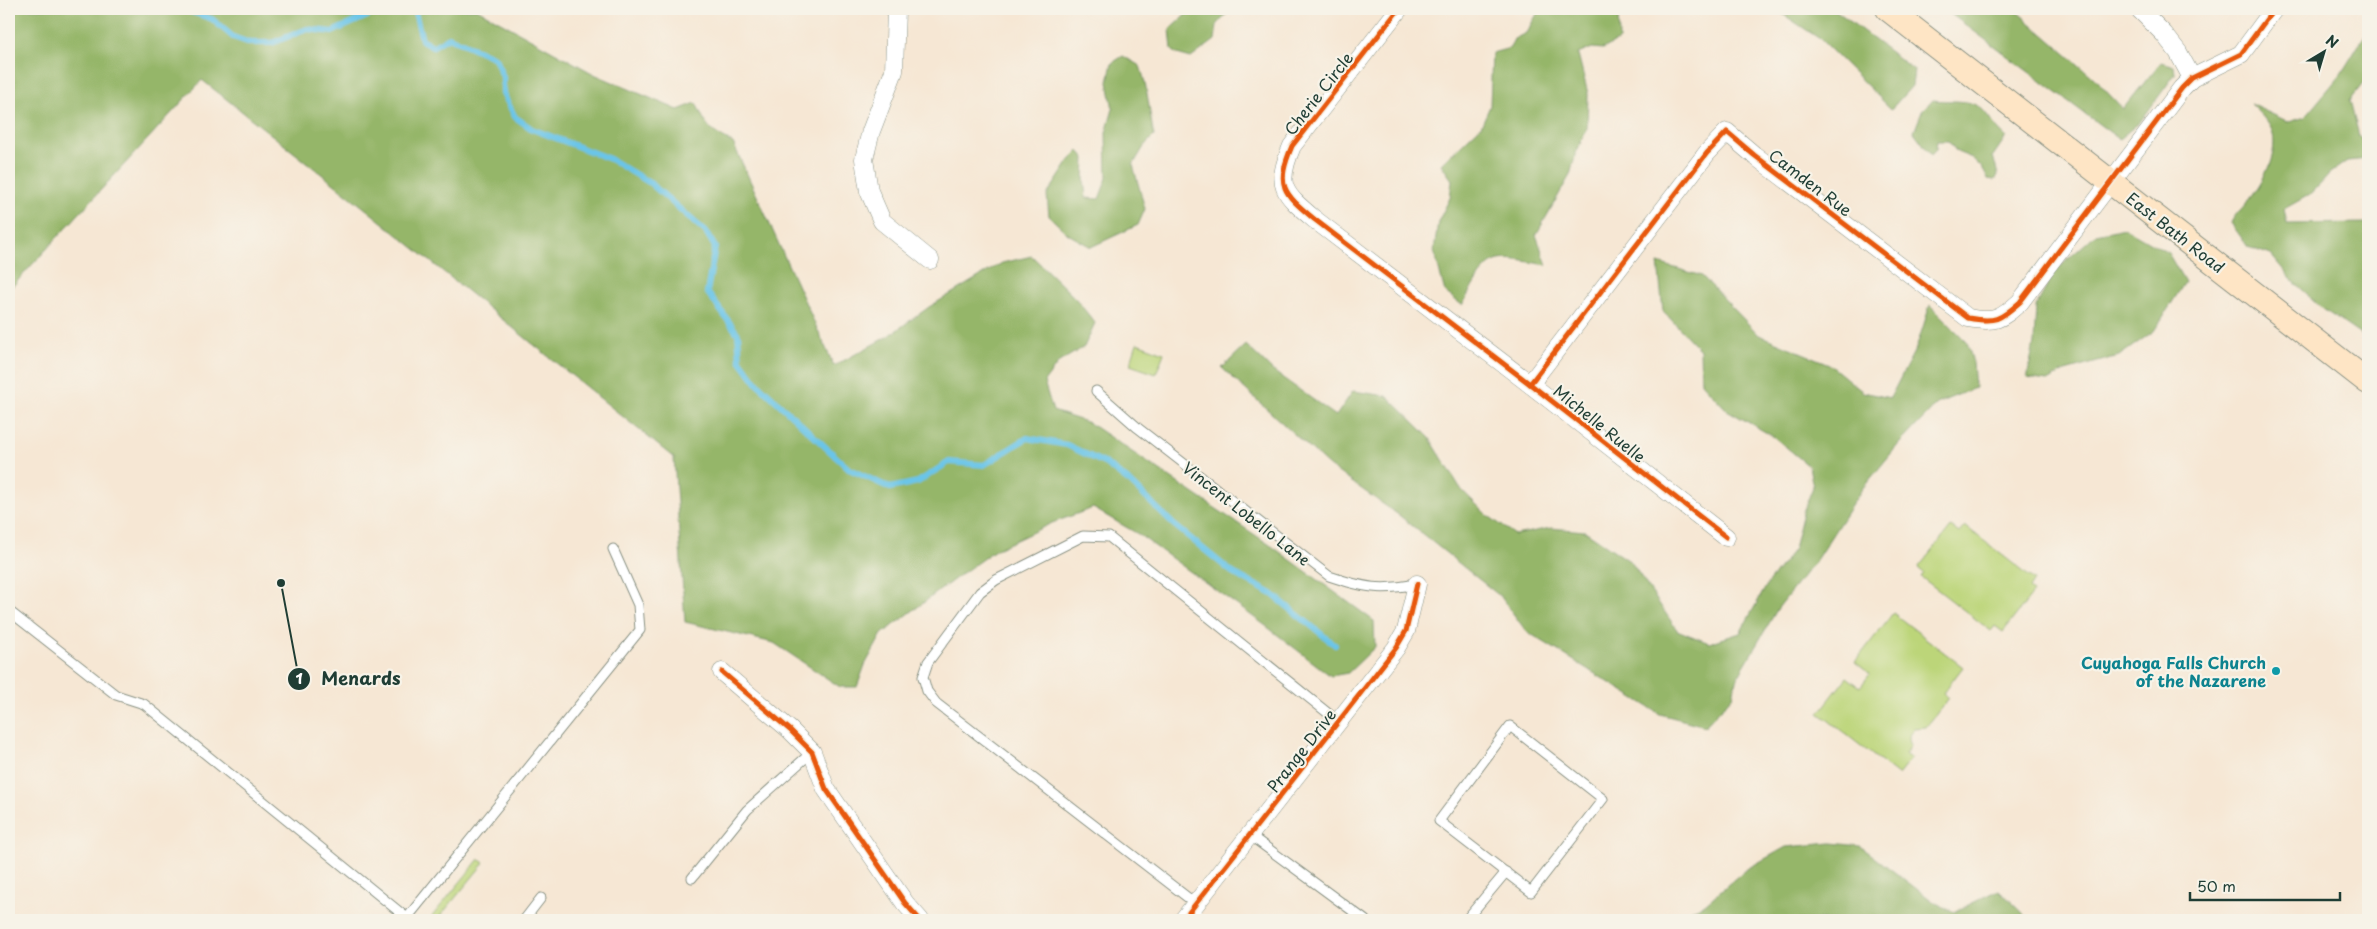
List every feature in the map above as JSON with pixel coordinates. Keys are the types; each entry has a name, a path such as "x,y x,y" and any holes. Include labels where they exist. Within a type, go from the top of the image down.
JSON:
{"street":[{"path":"896,9 894,71 871,131 864,159 869,191 882,220 930,260"},
{"name":"Cherie Circle","path":"1362,256 1290,198 1283,183 1283,167 1292,146 1399,9"},
{"name":"East Bath Road","path":"1888,9 2368,382"},
{"path":"2139,9 2164,34 2178,52 2192,78"},
{"path":"2112,182 2182,88 2192,78 2241,54 2274,9"},
{"name":"Camden Rue","path":"1530,384 1602,293 1707,153 1727,132 1754,155 1968,318 1988,322 2002,318 2020,302 2112,182"},
{"name":"Michelle Ruelle","path":"1362,256 1530,384 1726,538"},
{"name":"Prange Drive","path":"1183,920 1251,836 1396,648 1406,631 1417,584"},
{"path":"722,672 790,730 812,752 826,789 905,903 920,920"}],"lane":[{"name":"Vincent Lobello Lane","path":"1096,391 1138,428 1329,576 1358,586 1380,590 1417,584"},
{"path":"1196,904 936,703 923,677 928,662 980,592 996,580 1083,536 1109,537 1339,722"},
{"path":"9,611 116,695 144,704 406,919 640,630 638,605 613,549"},
{"path":"1510,726 1603,799 1531,892 1506,872 1439,821 1510,726"},
{"path":"692,878 747,810 812,752"},
{"path":"1251,836 1365,920"},
{"path":"1466,920 1506,872"},
{"path":"524,920 541,898"}],"green space":[{"path":"10,9 477,9 594,74 678,110 696,103 703,118 710,127 733,143 834,366 890,335 929,307 1002,263 1032,256 1076,299 1095,323 1084,347 1059,362 1044,382 1053,411 1089,423 1273,547 1374,621 1375,647 1348,673 1331,676 1266,626 1138,534 1093,508 1052,523 995,550 882,634 865,665 857,687 840,687 774,643 685,622 674,458 362,206 202,80 9,290"},
{"path":"1192,9 1231,9 1217,25 1215,40 1191,58 1177,54 1172,50 1170,29"},
{"path":"1540,9 1618,9 1619,40 1603,49 1592,48 1578,54 1588,94 1587,128 1576,153 1570,175 1536,235 1547,265 1513,260 1494,262 1480,275 1462,305 1445,292 1434,251 1438,222 1450,198 1452,180 1441,164 1481,126 1490,106 1492,53 1510,48 1514,39 1526,33"},
{"path":"1775,9 1834,9 1914,70 1912,86 1891,109 1820,39"},
{"path":"1944,9 2014,9 2094,78 2123,109 2161,62 2174,66 2175,74 2140,122 2119,139"},
{"path":"2368,30 2368,77 2350,100 2359,136 2368,147 2368,159 2347,161 2330,173 2309,195 2284,209 2287,224 2368,223 2368,340 2323,309 2291,279 2271,255 2248,247 2231,223 2263,179 2273,152 2272,130 2264,118 2250,104 2289,122 2305,117 2341,74"},
{"path":"1123,56 1140,66 1147,91 1154,136 1145,145 1133,165 1145,209 1138,225 1091,247 1068,234 1049,216 1047,195 1070,160 1079,151 1085,158 1084,179 1086,198 1099,199 1107,178 1106,133 1113,109 1108,82 1112,63"},
{"path":"1933,100 1959,101 1978,106 2006,137 1993,156 1998,175 1995,180 1988,179 1982,168 1972,158 1957,152 1948,141 1937,141 1936,150 1931,155 1914,132 1923,109"},
{"path":"2125,228 2168,253 2185,282 2154,331 2119,356 2065,371 2047,381 2027,378 2034,343 2036,306 2056,270 2096,234"},
{"path":"1658,263 1702,276 1759,335 1829,364 1863,392 1890,398 1917,346 1930,305 1967,342 1973,363 1975,388 1938,403 1898,445 1862,489 1816,560 1778,608 1736,680 1733,696 1705,726 1660,714 1526,631 1501,597 1400,516 1329,466 1222,368 1246,345 1273,371 1336,416 1353,391 1387,396 1429,437 1461,489 1487,515 1515,535 1551,528 1585,531 1631,562 1677,630 1709,643 1740,633 1768,583 1794,549 1803,512 1813,487 1809,466 1774,437 1727,410 1701,382 1700,350 1663,311"},
{"path":"1137,343 1164,353 1156,374 1130,365"},
{"path":"1965,526 2034,580 2029,588 2034,592 2003,632 1995,626 1991,631 1921,577 1924,573 1918,568 1951,527 1959,533"},
{"path":"1893,613 1963,667 1943,693 1949,698 1926,727 1914,728 1911,732 1909,738 1911,746 1905,754 1911,759 1898,775 1819,713 1847,677 1860,687 1870,674 1855,662"},
{"path":"1832,843 1860,846 1934,902 1954,912 1999,890 2022,912 2027,920 1659,920 1679,915 1705,904 1745,870 1786,847"},
{"path":"479,859 484,863 437,920 429,920"}],"waterway":[{"path":"183,9 212,19 233,37 250,43 272,43 307,29 332,32 383,9"},
{"path":"411,9 415,12 422,40 432,47 449,37 495,58 503,77 503,93 515,117 532,129 610,159 650,183 706,232 715,247 707,292 738,334 740,360 757,383 849,469 890,488 918,482 949,462 984,465 1027,438 1067,445 1106,464 1131,483 1173,524 1233,573 1272,594 1335,645"}],"cycle path":[{"path":"1399,9 1292,146 1283,180 1289,195 1314,219 1726,537"},
{"path":"1530,384 1707,153 1727,132 1754,155 1968,318 1997,319 2020,302 2182,88 2192,78 2241,54 2274,9"},
{"path":"1183,920 1396,648 1406,631 1417,584"},
{"path":"722,672 790,730 812,752 826,789 905,903 920,920"}],"place":[{"name":"Menards","path":"281,583"},
{"name":"Cuyahoga Falls Church of the Nazarene","path":"2276,671"}]}
